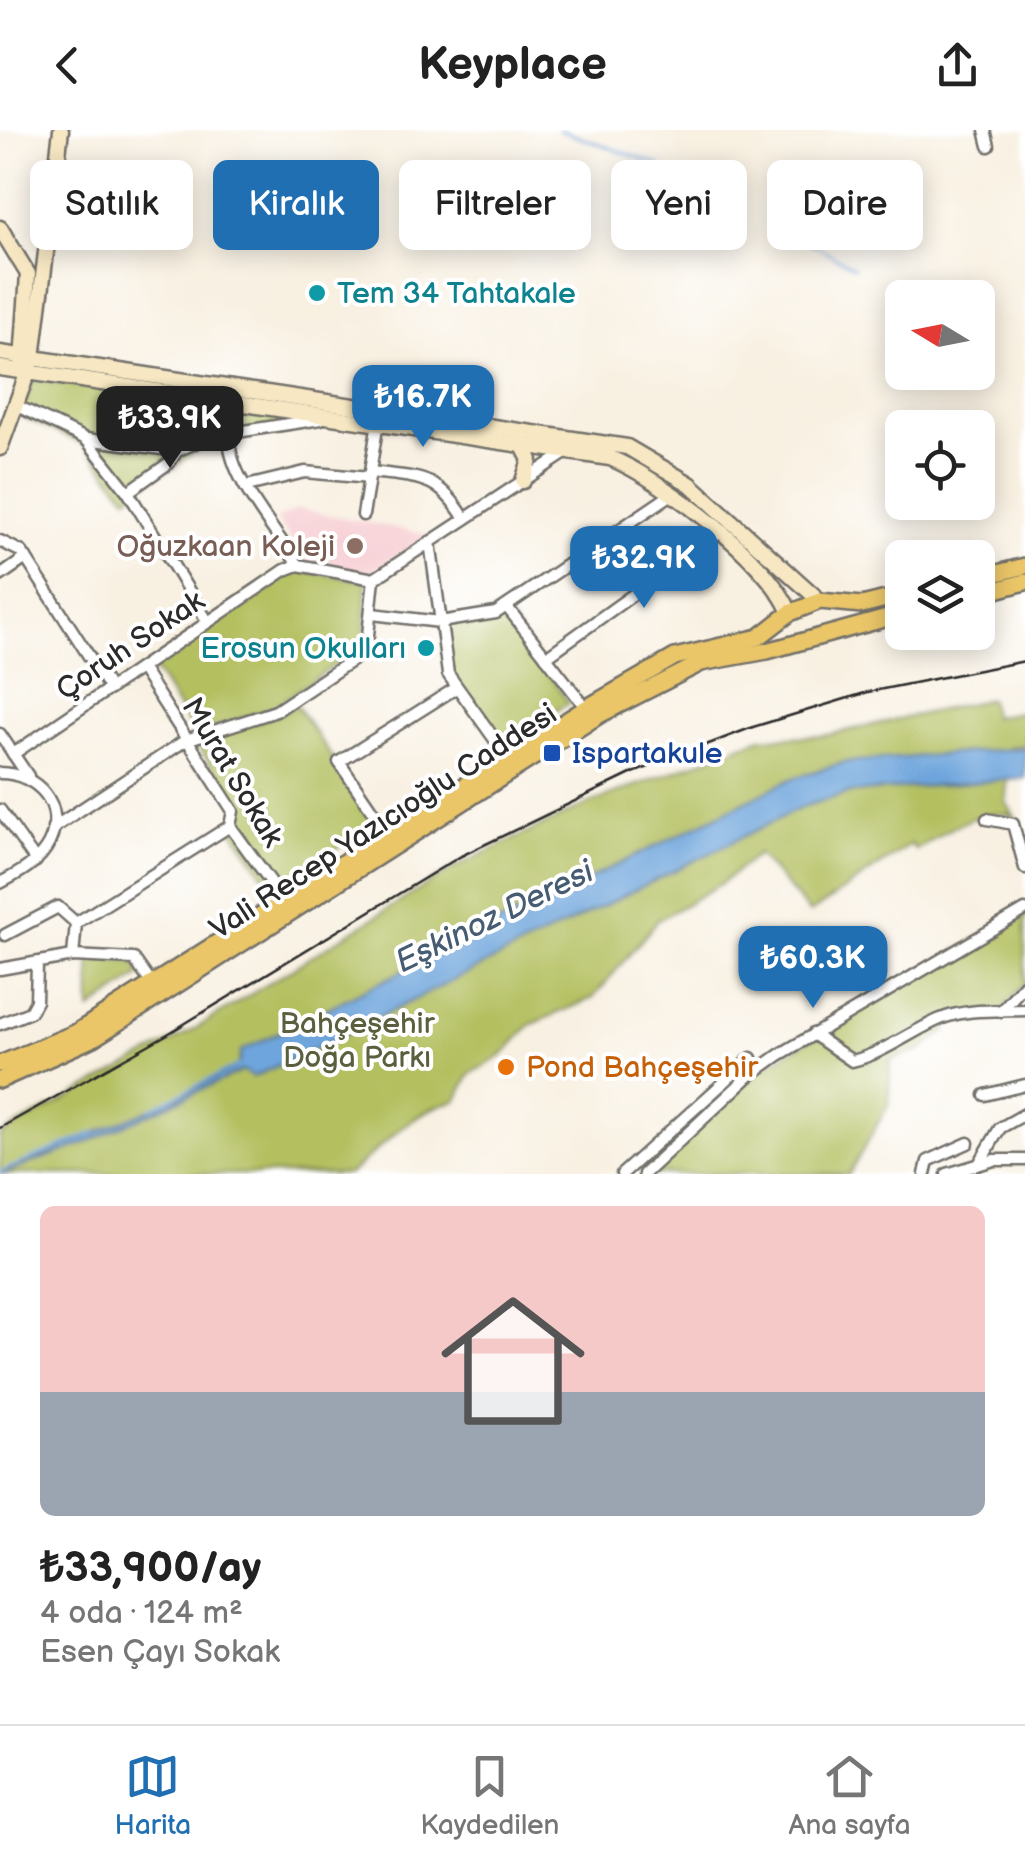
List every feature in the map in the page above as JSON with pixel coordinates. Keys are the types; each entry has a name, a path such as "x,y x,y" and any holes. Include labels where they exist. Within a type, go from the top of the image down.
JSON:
{"main road":[{"path":"0,448 26,362 61,130"},
{"path":"0,228 28,274 32,312 42,341 61,362"},
{"path":"32,312 0,351 26,362 335,416 521,442 610,458 639,469 766,574 806,638"},
{"path":"0,368 26,362 61,362 588,438 627,447 690,484 848,619 846,628 885,618"},
{"path":"521,442 530,460 523,481"},
{"path":"995,574 1025,566"},
{"path":"995,590 1025,582"},
{"path":"828,602 862,604 885,599"},
{"name":"Vali Recep Yazıcıoğlu Caddesi","path":"0,1064 75,1033 586,708 674,657 759,637 790,613 828,602"},
{"name":"Vali Recep Yazıcıoğlu Caddesi","path":"0,1080 94,1038 601,714 672,674 846,628"}],"street":[{"path":"985,130 988,146"},
{"path":"15,405 86,439 177,452"},
{"path":"128,492 169,463 177,452 211,436 335,416"},
{"path":"363,515 378,422"},
{"path":"230,435 228,448 235,468 298,565 374,579 588,438"},
{"path":"86,439 128,492 208,622"},
{"path":"247,486 305,472 432,480 449,493 465,519"},
{"path":"372,614 440,622 507,607 672,494"},
{"path":"546,657 719,533"},
{"path":"0,541 26,558 110,688"},
{"path":"430,542 448,674 508,758"},
{"path":"0,576 26,558"},
{"name":"Çoruh Sokak","path":"13,754 298,565"},
{"path":"53,828 186,740 276,711 360,655 367,645 374,579"},
{"path":"507,607 586,708"},
{"name":"Murat Sokak","path":"141,668 233,811 230,826 284,900"},
{"path":"388,834 339,762 456,688"},
{"path":"0,734 53,806 53,828 36,860 0,884"},
{"path":"0,773 28,776"},
{"path":"0,810 36,860"},
{"path":"988,819 1013,824 1025,868"},
{"path":"76,922 230,826"},
{"path":"6,935 58,907 76,922"},
{"path":"644,1174 748,1077 813,1034 1025,910"},
{"path":"73,956 76,922"},
{"path":"0,969 73,956 134,959 151,982"},
{"path":"0,1024 30,1012 36,1001 37,964"},
{"path":"1002,1010 1025,984"},
{"path":"813,1034 852,1061 872,1056 941,1018 1025,1010"},
{"path":"622,1174 750,1058"},
{"path":"985,1095 1025,1085"},
{"path":"979,1164 1000,1128 1025,1114"},
{"path":"925,1174 928,1161 968,1143"},
{"path":"946,1174 979,1164 1025,1160"}],"shaded area":[{"name":"Oğuzkaan Koleji","path":"298,509 430,535 369,573 304,558 276,519"}],"green space":[{"path":"33,379 291,416 301,429 210,442 127,497 85,445 21,416"},
{"path":"301,570 367,581 365,641 272,708 195,734 153,668 285,575"},
{"path":"504,610 569,703 501,746 451,673 444,624"},
{"name":"Bahçeşehir Doğa Parkı","path":"989,699 993,717 1025,711 1025,745 1009,747 1006,802 1015,817 976,817 916,850 911,844 810,913 758,854 722,883 658,920 593,998 530,1025 502,1056 470,1074 456,1101 412,1120 349,1174 0,1174 0,1135 190,1032 459,865 586,805 761,738 823,736"},
{"path":"296,705 377,823 274,889 230,826 243,813 195,742 278,715"},
{"path":"1025,910 1025,984 1001,1011 941,1019 947,1030 920,1051 890,1060 889,1104 849,1174 644,1174 748,1077"},
{"path":"90,959 132,961 142,974 91,1010"}],"water":[{"path":"1025,748 1025,778 850,793 805,806 323,1045 253,1077 242,1071 81,1145 1,1174 178,1097 239,1065 241,1051 793,778 846,762"}],"waterway":[{"path":"559,130 645,160"},
{"path":"824,250 854,267"},
{"name":"Eşkinoz Deresi","path":"149,1109 240,1064"},
{"name":"Eşkinoz Deresi","path":"0,1172 95,1132"}],"railway":[{"path":"0,1128 166,1035 461,856 633,773 753,727 868,692 1025,661"}],"place":[{"name":"Tem 34 Tahtakale","path":"317,293"},
{"name":"Oğuzkaan Koleji","path":"355,546"},
{"name":"Erosun Okulları","path":"426,648"},
{"name":"Ispartakule","path":"552,753"},
{"name":"Pond Bahçeşehir","path":"506,1067"}]}
